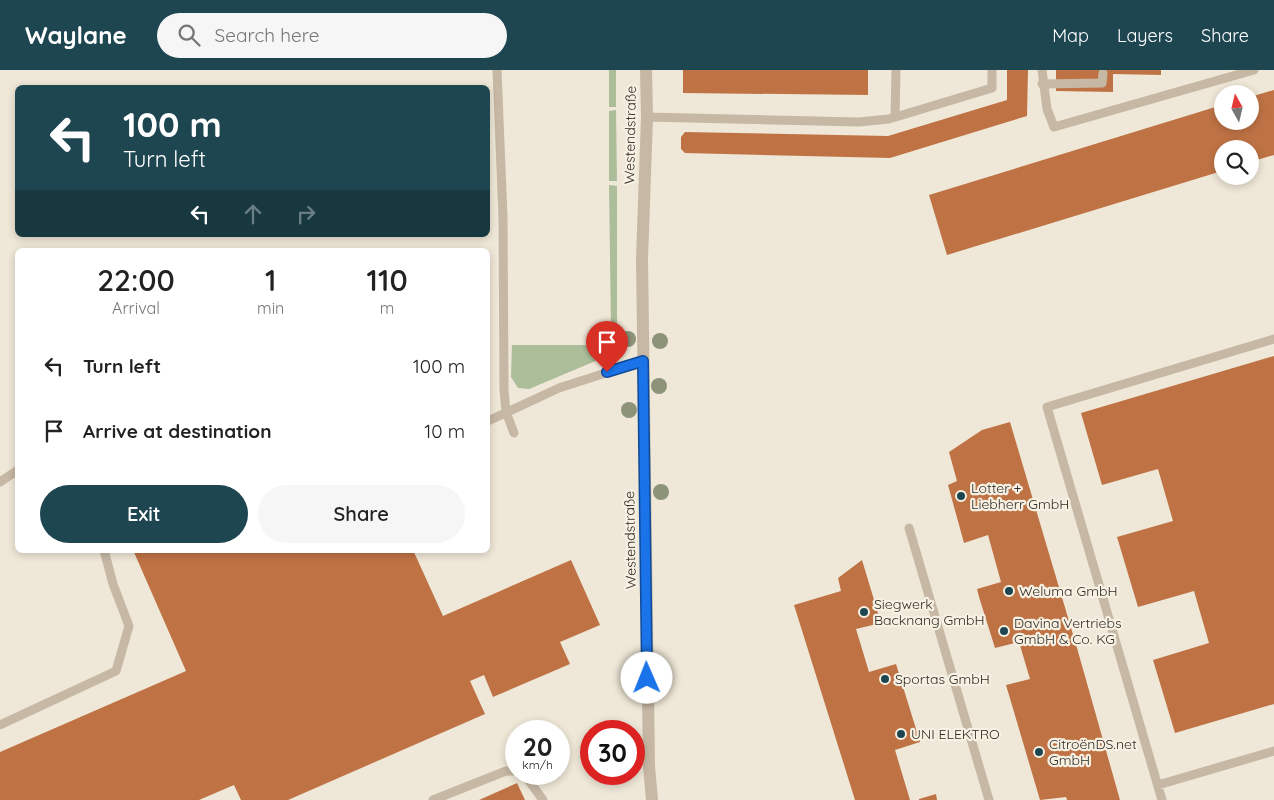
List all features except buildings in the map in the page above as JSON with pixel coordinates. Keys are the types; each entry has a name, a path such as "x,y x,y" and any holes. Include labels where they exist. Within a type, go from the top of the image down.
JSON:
{"street":[{"name":"Westendstraße","path":"646,70 647,117 642,250 649,766 652,800"}],"lane":[{"path":"497,70 498,115 501,126 502,320 506,412 514,433"},
{"path":"895,117 896,70"},
{"path":"647,117 859,122 895,117 992,88 992,70"},
{"path":"1042,70 1042,84 1047,109 1054,127 1254,70"},
{"path":"1042,84 1102,83 1102,73"},
{"path":"1162,800 1047,406 1274,339"},
{"path":"490,420 559,388 643,361"},
{"path":"0,482 15,472"},
{"path":"909,528 989,800"},
{"path":"0,725 116,671 129,626 113,584 105,553"},
{"path":"1158,785 1274,751"},
{"path":"433,800 505,771"},
{"path":"532,785 543,800"}],"green space":[{"path":"609,70 616,70 616,107 609,107"},
{"path":"616,110 617,181 609,181 609,111"},
{"path":"609,185 617,186 617,352 529,389 518,388 511,377 512,345 595,345 595,328 611,327"}],"place":[{"name":"Lotter + Liebherr GmbH","path":"961,496"},
{"name":"Weluma GmbH","path":"1009,591"},
{"name":"Siegwerk Backnang GmbH","path":"864,612"},
{"name":"Davina Vertriebs GmbH & Co. KG","path":"1004,631"},
{"name":"Sportas GmbH","path":"885,679"},
{"name":"UNI ELEKTRO","path":"901,734"},
{"name":"CitroënDS.net GmbH","path":"1039,752"}],"route":[{"path":"607,372 643,361 647,678"}]}
